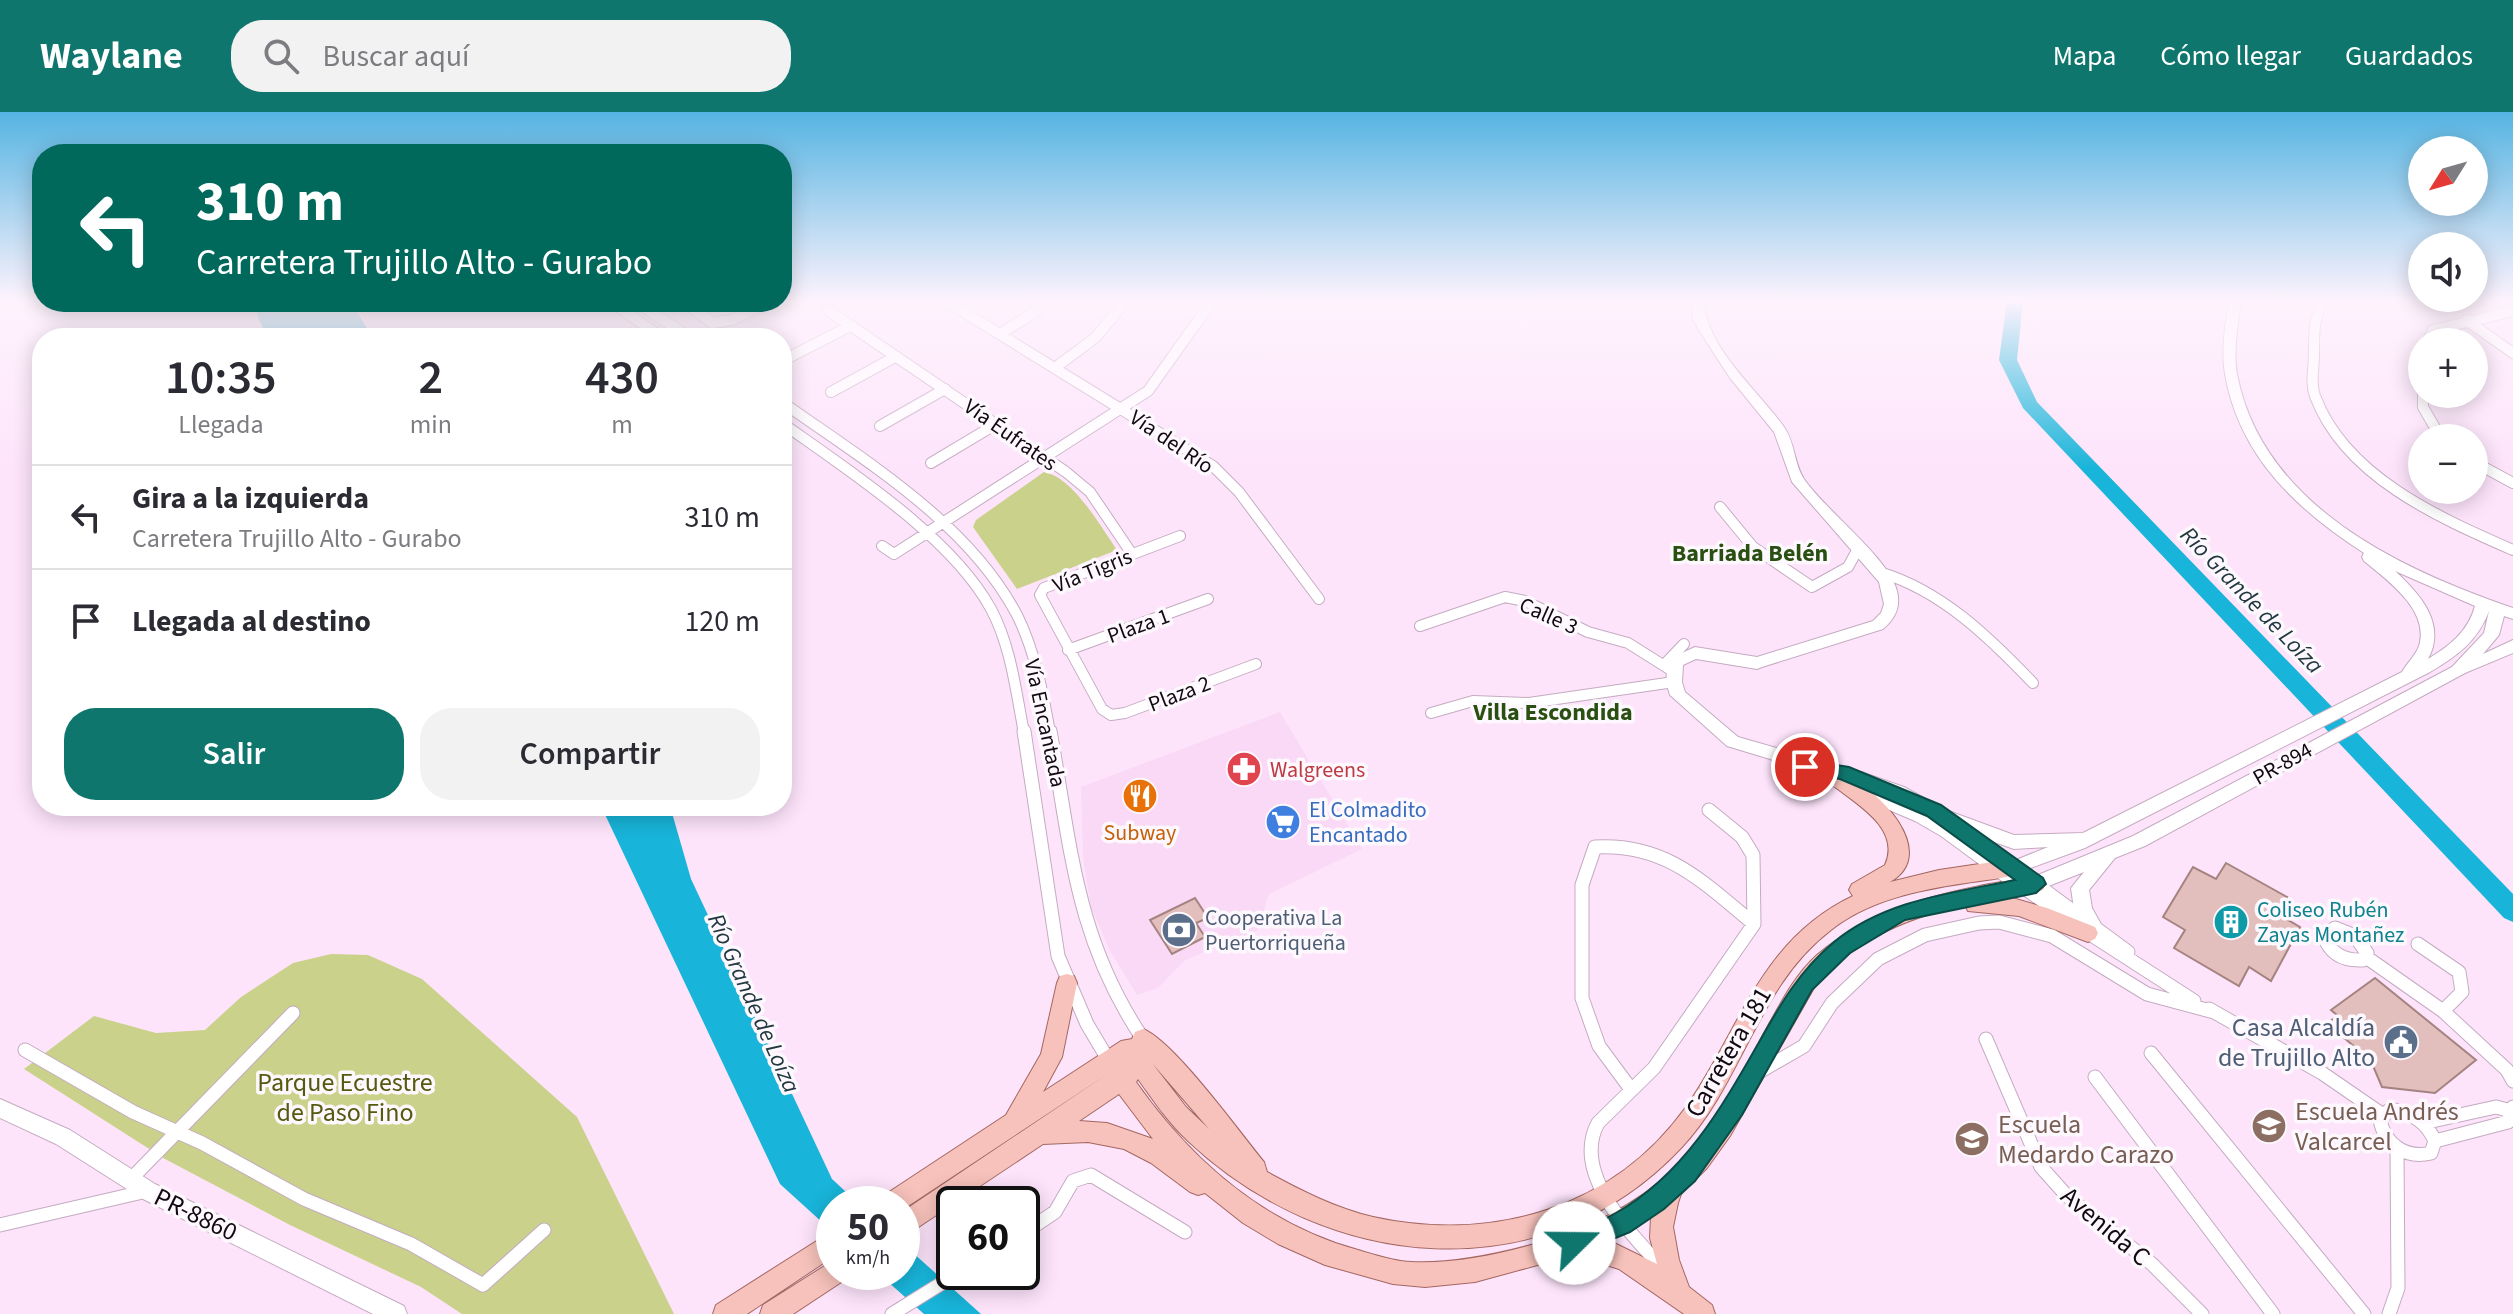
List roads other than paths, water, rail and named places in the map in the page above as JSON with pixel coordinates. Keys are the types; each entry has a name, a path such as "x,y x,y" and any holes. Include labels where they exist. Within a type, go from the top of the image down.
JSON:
{"main road":[{"path":"1822,924 1827,910 1892,871 1898,856 1896,832 1887,820 1842,782"},
{"name":"Carretera 181","path":"1138,1051 1195,1132 1274,1191 1341,1221 1430,1240 1514,1232 1576,1211 1605,1197 1659,1155 1689,1121 1766,983 1783,961 1822,924 1860,901 1902,886 2018,877"},
{"name":"Carretera 181","path":"1115,1070 1175,1148 1260,1224 1310,1249 1408,1274 1511,1263 1574,1243 1622,1223 1673,1185 1709,1147 1753,1076 1789,1007 1823,963 1887,919 2018,877"},
{"path":"1933,904 1950,909 2005,904 2091,930"},
{"path":"920,1211 1011,1133 1054,1049 1067,983"},
{"path":"1037,1134 1138,1051"},
{"path":"920,1187 1115,1070"},
{"path":"1011,1133 1037,1134 1082,1129 1133,1139 1168,1160 1220,1202 1260,1224"},
{"path":"1673,1185 1660,1227 1663,1255 1678,1285"},
{"path":"1574,1243 1606,1249 1634,1262 1703,1314"},
{"path":"725,1314 816,1254"},
{"path":"772,1314 816,1284"}],"street":[{"path":"831,392 895,357"},
{"name":"Vía Éufrates","path":"895,357 998,423 1090,492 1132,554"},
{"name":"Vía del Río","path":"1039,357 1213,466 1239,492 1319,599"},
{"path":"1056,367 1069,357"},
{"path":"882,546 894,554 1124,408 1148,391 1172,357"},
{"path":"1431,713 1473,701 1529,703 1670,673 1681,658 1695,653 1757,663 1878,625 1890,613 1892,598 1879,572 1797,479 1780,431 1722,357"},
{"path":"2232,357 2231,374 2242,419 2255,447 2284,486 2327,524 2400,566 2495,612 2513,625"},
{"path":"2314,357 2314,392 2332,432 2366,466 2440,516 2513,550"},
{"path":"880,426 945,389"},
{"name":"Vía Encantada","path":"792,410 962,542 1010,602 1035,658 1083,917 1138,1051"},
{"path":"931,463 998,423"},
{"name":"Vía Encantada","path":"792,431 947,551 991,609 1011,664 1034,783 1052,933 1067,983 1115,1070"},
{"path":"2488,470 2513,483"},
{"path":"1720,507 1753,547 1812,587 1831,581 1853,562 1859,547"},
{"path":"2327,524 2335,535 2368,557 2434,593 2495,612"},
{"name":"Vía Tigris","path":"1102,709 1040,600 1044,588 1180,536"},
{"path":"2368,557 2400,585 2424,621 2428,642 2410,672"},
{"path":"1879,572 1909,580 1959,615 2033,683"},
{"name":"Calle 3","path":"1420,626 1505,597 1525,601 1588,632 1628,643 1670,673"},
{"name":"Plaza 1","path":"1068,650 1208,599"},
{"name":"PR-894","path":"2018,877 2109,856 2458,671 2486,643 2495,612"},
{"name":"PR-894","path":"2018,877 2092,836 2448,655 2495,612"},
{"path":"1670,673 1684,644"},
{"path":"2458,671 2513,646"},
{"name":"Plaza 2","path":"1102,709 1111,715 1125,713 1256,664"},
{"path":"1670,673 1685,703 1733,742 1805,767 1936,824 2214,1012 2322,1073 2383,1115"},
{"path":"1805,767 1843,772 1898,792 1946,817 2014,842 2035,844 2092,836"},
{"path":"1703,1314 1622,1223 1605,1197 1590,1152 1592,1134 1630,1088 1654,1068 1754,924 1753,855 1742,837 1709,810"},
{"path":"1946,817 2018,877"},
{"path":"1630,1088 1599,1046 1582,998 1582,885 1595,847 1624,842 1673,860 1754,924"},
{"path":"2091,930 2083,909 2080,888 2109,856"},
{"path":"1753,1076 1804,1046 1832,1003 1857,975 1899,947 1954,927 1999,922 2026,927 2071,945 2147,994 2214,1012"},
{"path":"2418,944 2459,972 2462,992 2443,1011"},
{"path":"2366,957 2443,1011 2507,1070 2513,1081"},
{"path":"0,1225 139,1185 175,1133 293,1013"},
{"name":"Avenida C","path":"1986,1039 2041,1167 2067,1196 2152,1264 2202,1314"},
{"path":"25,1050 175,1133 202,1143 304,1199 411,1244 483,1285 544,1230"},
{"path":"2151,1053 2364,1314"},
{"path":"2095,1077 2273,1314"},
{"path":"2423,1123 2496,1107 2512,1109 2508,1122 2435,1141"},
{"name":"PR-8860","path":"0,1108 63,1137 139,1185 396,1314"},
{"path":"2388,1111 2404,1111 2423,1123 2435,1141 2431,1153 2424,1156 2397,1148 2381,1127 2383,1115 2388,1111"},
{"path":"2389,1314 2398,1288 2397,1148"},
{"path":"1040,1222 1055,1212 1073,1181 1091,1175 1185,1232"},
{"path":"892,1314 936,1287"}],"water":[{"path":"606,816 673,816 691,879 832,1179 840,1186 816,1186 816,1217 780,1184"},
{"path":"920,1259 936,1274 936,1290 954,1290 981,1314 924,1314 897,1290 920,1290"}],"waterway":[{"name":"Río Grande de Loíza","path":"2008,357 2029,404 2513,911"}],"place":[{"name":"Walgreens","path":"1244,769"},
{"name":"Subway","path":"1140,796"},
{"name":"El Colmadito Encantado","path":"1283,822"},
{"name":"Coliseo Rubén Zayas Montañez","path":"2231,922"},
{"name":"Cooperativa La Puertorriqueña","path":"1179,930"},
{"name":"Casa Alcaldía de Trujillo Alto","path":"2401,1042"},
{"name":"Escuela Andrés Valcarcel","path":"2269,1126"},
{"name":"Escuela Medardo Carazo","path":"1972,1139"}],"district":[{"name":"Barriada Belén","path":"1750,553"},
{"name":"Villa Escondida","path":"1553,712"}],"park label":[{"name":"Parque Ecuestre de Paso Fino","path":"345,1097"}]}
